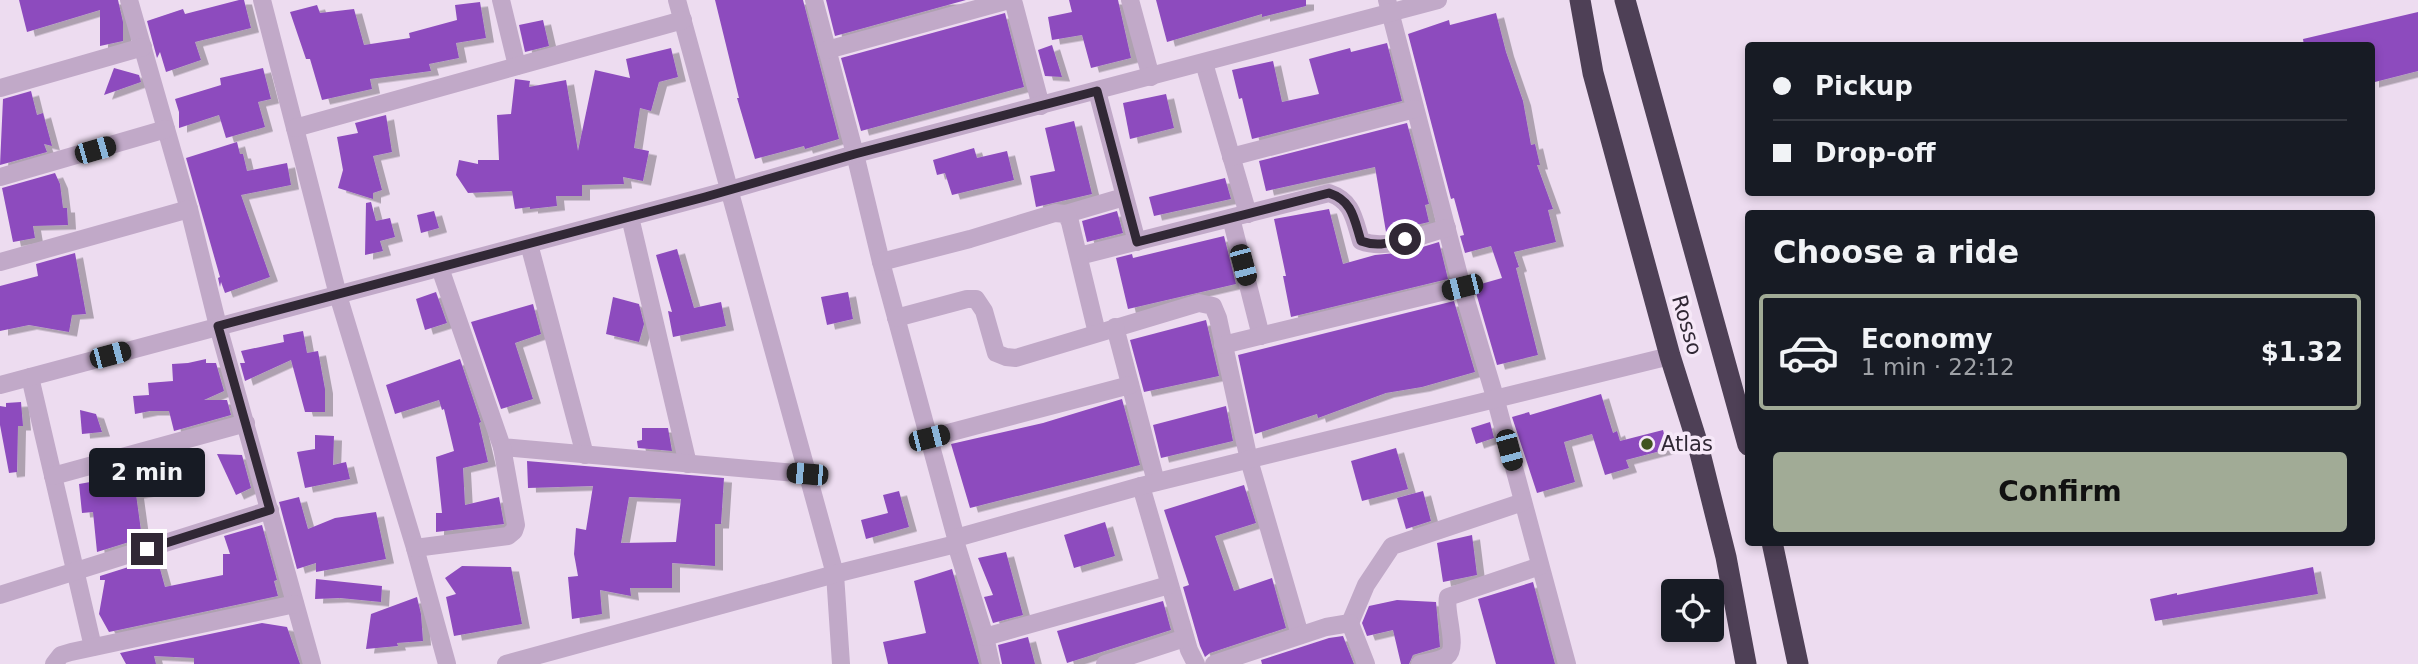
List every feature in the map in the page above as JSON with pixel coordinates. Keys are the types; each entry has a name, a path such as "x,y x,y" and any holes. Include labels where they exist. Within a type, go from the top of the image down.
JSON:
{"highway":[{"name":"Rosso","path":"1580,0 1593,74 1670,356 1698,445 1726,556 1746,664"},
{"name":"Rosso","path":"1625,0 1745,435"},
{"path":"1773,546 1798,664"}],"street":[{"path":"129,0 189,209 218,326 312,664"},
{"path":"262,0 338,295 415,548 447,664"},
{"path":"500,0 517,66"},
{"path":"677,0 835,574 841,664"},
{"path":"814,0 881,262 991,664"},
{"path":"827,50 1009,0 1013,2 1041,106"},
{"path":"1130,0 1151,77"},
{"path":"0,385 730,190 855,154 1204,63 1389,6 1438,0"},
{"path":"1389,6 1462,287 1495,397 1567,664"},
{"path":"295,128 683,20"},
{"path":"0,88 143,47"},
{"path":"1204,63 1231,157 1261,336"},
{"path":"1097,91 1137,242"},
{"path":"1231,157 1415,108"},
{"path":"0,177 166,129"},
{"path":"1079,256 1329,193 1342,198 1350,207 1361,241 1371,245 1447,228"},
{"path":"881,262 1055,213 1066,214 1124,197"},
{"path":"0,262 189,209"},
{"path":"1066,214 1097,332"},
{"path":"630,217 688,464"},
{"path":"528,244 585,455"},
{"path":"415,548 508,536 516,525 502,447 440,268"},
{"path":"1223,345 1462,287"},
{"path":"896,318 976,299 984,311 996,353 1016,358 1199,303 1213,306 1218,317 1249,460 1300,635"},
{"path":"1115,327 1130,385 1169,585 1196,664"},
{"path":"506,664 565,656 835,574 1148,484 1670,356"},
{"path":"30,377 93,647"},
{"path":"929,438 1130,385"},
{"path":"53,476 246,423"},
{"path":"502,447 807,474"},
{"path":"1366,664 1350,623 1366,585 1392,546 1523,502"},
{"path":"0,595 270,510"},
{"path":"1420,664 1447,657 1451,652 1453,645 1446,605 1448,597 1540,566"},
{"path":"985,637 1169,585"},
{"path":"54,664 61,655 93,647 295,604"},
{"path":"1214,664 1246,659 1300,635 1350,623"},
{"path":"1104,664 1185,638"}],"building":[{"path":"19,0 118,0 123,22 123,41 100,46 100,10 27,32"},
{"path":"244,0 251,28 195,42 201,60 166,72 160,52 157,58 147,21 183,9 185,14"},
{"path":"715,0 803,0 839,139 755,159 737,98"},
{"path":"826,0 966,0 835,36"},
{"path":"1069,0 1118,0 1131,58 1091,68 1082,35 1052,40 1048,17 1072,12"},
{"path":"1156,0 1306,0 1306,6 1262,17 1262,14 1167,42"},
{"path":"480,2 486,38 456,43 459,58 429,64 431,71 370,79 372,89 322,100 310,59 306,59 290,12 317,5 320,13 354,9 364,45 410,38 409,33 457,20 455,5"},
{"path":"2418,12 2418,71 2375,82 2375,42 2303,42 2303,39"},
{"path":"1005,13 1024,87 861,131 841,58"},
{"path":"1496,13 1523,101 1531,145 1535,144 1540,165 1537,165 1553,209 1548,210 1556,242 1514,252 1538,355 1497,365 1474,286 1502,278 1491,246 1465,253 1460,236 1464,235 1454,198 1451,199 1408,34 1449,20 1450,25"},
{"path":"543,20 549,46 525,52 519,25"},
{"path":"1387,43 1402,101 1252,139 1232,70 1273,61 1282,102 1319,94 1309,59 1350,48 1351,52"},
{"path":"1052,45 1062,77 1045,76 1038,50"},
{"path":"671,48 678,77 659,82 651,111 640,108 634,148 649,151 643,181 623,177 624,184 582,185 582,196 556,196 557,206 515,209 512,191 468,193 456,175 459,160 478,164 478,160 499,160 497,115 511,114 515,79 530,81 529,87 566,80 578,151 595,70 630,78 626,59"},
{"path":"114,68 139,75 141,82 104,95"},
{"path":"263,68 271,99 258,102 265,127 226,138 219,115 179,128 179,112 175,99 221,85 220,78"},
{"path":"31,91 37,115 43,113 52,146 44,144 47,152 0,165 3,99"},
{"path":"1166,94 1174,128 1130,139 1123,103"},
{"path":"386,115 392,152 373,156 382,190 373,193 373,199 338,188 343,170 337,137 358,133 355,123"},
{"path":"1074,121 1092,194 1036,207 1030,176 1055,171 1045,128"},
{"path":"1407,123 1429,204 1425,205 1429,222 1386,232 1375,167 1266,191 1259,161"},
{"path":"237,142 247,171 287,163 291,185 241,195 270,277 225,293 221,282 220,287 220,277 186,158"},
{"path":"974,148 977,158 1007,151 1014,180 952,195 945,173 937,175 933,160"},
{"path":"55,173 60,184 63,208 67,208 68,225 33,226 35,238 13,242 2,188"},
{"path":"1225,178 1231,199 1154,216 1149,197"},
{"path":"371,202 376,221 390,218 395,237 380,241 383,251 365,255 366,203"},
{"path":"1329,209 1343,264 1375,255 1406,252 1439,242 1448,279 1291,317 1274,219"},
{"path":"434,211 439,228 421,233 417,215"},
{"path":"1117,211 1123,233 1087,242 1082,221"},
{"path":"1224,236 1236,284 1128,309 1116,258 1132,254 1133,258"},
{"path":"677,249 694,308 721,302 726,326 673,337 668,311 672,312 656,255"},
{"path":"75,253 86,314 72,315 69,332 29,325 0,331 0,286 38,276 36,264"},
{"path":"436,292 447,323 425,330 416,299"},
{"path":"848,292 853,319 827,325 821,297"},
{"path":"613,297 639,304 644,324 639,342 606,334"},
{"path":"1454,301 1475,372 1422,387 1386,393 1318,418 1317,414 1255,434 1238,355"},
{"path":"533,304 541,334 515,343 533,399 501,409 471,322"},
{"path":"1206,320 1219,376 1144,392 1130,340"},
{"path":"303,331 307,353 318,351 325,389 325,412 305,412 291,360 245,381 240,363 245,363 241,351 284,342 283,335"},
{"path":"206,359 206,363 216,363 224,391 204,400 227,400 231,415 174,431 169,411 135,414 133,396 149,395 148,383 173,381 172,364"},
{"path":"460,359 481,422 479,423 488,462 463,468 465,505 499,497 504,524 436,532 436,513 442,513 436,457 454,451 444,409 442,410 439,400 395,414 386,385"},
{"path":"1601,394 1613,433 1617,431 1620,441 1663,430 1668,449 1626,460 1629,468 1605,475 1592,434 1564,442 1575,482 1537,493 1512,417 1529,412 1530,415"},
{"path":"1122,399 1140,465 970,508 951,444 1043,423"},
{"path":"21,402 23,426 18,426 17,472 9,473 0,425 0,406 6,407 6,403"},
{"path":"1226,406 1233,441 1161,458 1153,425"},
{"path":"80,410 96,414 102,432 82,434"},
{"path":"1490,422 1494,438 1476,444 1471,428"},
{"path":"642,428 668,428 672,451 638,448 637,441 642,440"},
{"path":"315,435 334,436 333,465 346,462 350,479 305,488 297,452 315,449"},
{"path":"1396,448 1408,489 1362,501 1351,461"},
{"path":"217,454 242,455 251,488 236,495"},
{"path":"160,461 181,485 136,494 142,538 97,552 93,512 82,513 79,484 107,479 107,476 138,474 137,468"},
{"path":"527,461 724,478 721,524 715,524 715,566 672,563 672,588 630,588 631,596 600,590 602,614 572,619 568,577 578,576 574,554 576,528 586,530 593,486 528,488","holes":["629,497 681,499 676,542 621,543"]},
{"path":"1244,485 1256,523 1215,536 1234,591 1272,578 1286,628 1205,657 1183,587 1189,585 1164,510"},
{"path":"899,491 909,527 866,539 861,520 888,513 883,495"},
{"path":"1423,491 1431,521 1406,529 1397,498"},
{"path":"299,497 308,529 335,518 376,512 386,559 316,572 316,563 297,569 279,502"},
{"path":"1105,522 1115,556 1074,568 1064,535"},
{"path":"262,525 277,580 274,581 278,596 109,632 99,614 105,580 100,580 100,576 157,558 165,587 223,575 223,554 230,554 224,536"},
{"path":"1472,535 1477,575 1443,582 1437,543"},
{"path":"1006,552 1023,615 993,623 984,597 993,595 978,558"},
{"path":"462,566 511,567 522,624 454,636 446,597 456,594 445,578"},
{"path":"2313,567 2318,594 2155,621 2150,599"},
{"path":"952,569 979,664 888,664 883,642 926,633 914,581"},
{"path":"316,579 382,586 381,602 340,598 315,599"},
{"path":"1533,582 1555,664 1496,664 1478,599"},
{"path":"417,597 423,641 366,649 371,614"},
{"path":"1397,600 1436,602 1440,647 1413,655 1409,664 1401,664 1393,630 1367,636 1362,623 1369,606"},
{"path":"1163,601 1171,630 1067,663 1057,631"},
{"path":"262,623 287,627 300,664 194,664 194,658 154,656 156,664 126,664 120,653"},
{"path":"1343,636 1354,664 1262,664 1261,660"},
{"path":"1028,637 1035,664 1002,664 998,645"}],"place":[{"name":"Atlas","path":"1647,444"}],"route":[{"path":"147,549 270,510 218,326 1097,91 1137,242 1329,193 1342,198 1350,207 1361,241 1371,245 1405,239"}]}
